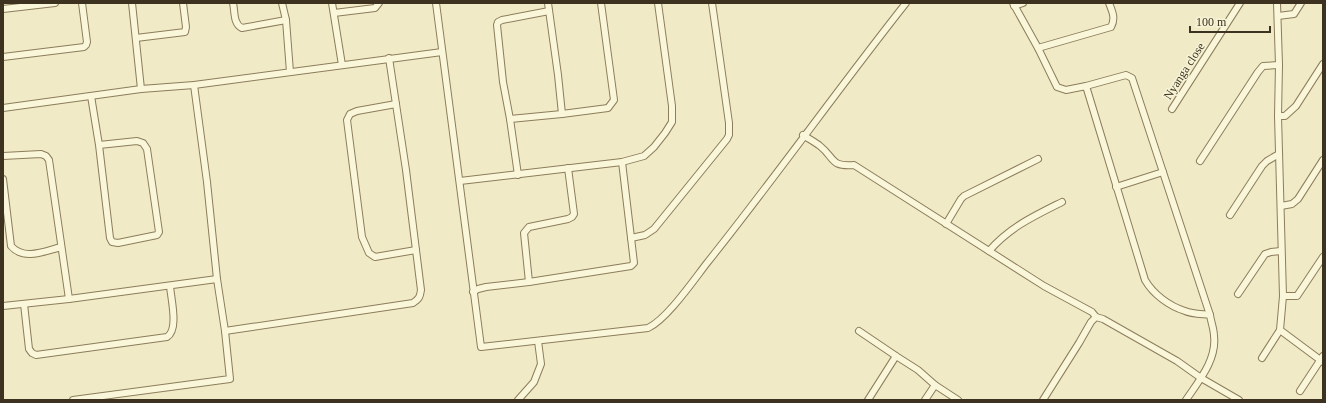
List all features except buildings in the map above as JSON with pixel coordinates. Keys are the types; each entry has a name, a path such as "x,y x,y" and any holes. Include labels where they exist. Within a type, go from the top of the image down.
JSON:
{"street":[{"path":"3,9 55,3"},
{"path":"3,57 84,47 87,42 82,3"},
{"path":"132,3 141,89"},
{"path":"136,38 185,32 186,27 183,3"},
{"path":"233,3 236,23 242,28 286,20"},
{"path":"282,3 286,20 290,72"},
{"path":"332,3 342,64"},
{"path":"334,14 375,8 379,3"},
{"path":"436,3 481,347 648,328 663,318 715,253 905,3"},
{"path":"548,3 562,114"},
{"path":"510,119 608,108 614,100 601,3"},
{"path":"460,182 622,162 644,156 649,152 672,122 672,106 658,3"},
{"path":"631,238 646,235 654,229 729,135 729,124 712,3"},
{"path":"1023,3 1013,5 1038,48 1057,87 1066,90 1126,75 1132,78 1210,315 1215,337 1212,356 1201,378 1186,400"},
{"path":"1038,48 1111,27 1114,23 1114,18 1109,3"},
{"name":"Nyanga close","path":"1172,109 1240,3"},
{"path":"1262,358 1280,330 1283,296 1278,116 1280,65 1277,3"},
{"path":"1278,16 1294,14 1301,3"},
{"path":"518,175 503,82 497,25 498,22 502,20 549,11"},
{"path":"3,108 141,89 194,85 342,64 442,52"},
{"path":"225,331 413,303 420,296 421,290 416,250 390,58"},
{"path":"1278,116 1285,116 1296,106 1323,64"},
{"path":"1200,161 1263,66 1280,65"},
{"path":"73,400 230,380 194,85"},
{"path":"1086,86 1145,280 1150,290 1174,306 1185,311 1210,315"},
{"path":"91,96 99,146 110,238 112,242 118,243 157,236 159,232 147,149 143,143 138,141 99,146"},
{"path":"396,104 357,111 350,114 347,120 360,221 364,242 369,254 375,257 416,250"},
{"path":"804,135 820,146 836,164 844,166 854,165 1044,286 1092,312 1096,318"},
{"path":"3,156 41,154 46,156 50,164 69,299"},
{"path":"1230,215 1262,166 1267,161 1279,154"},
{"path":"946,224 964,196 1038,159"},
{"path":"1281,206 1292,204 1298,199 1323,160"},
{"path":"473,292 486,287 632,266 634,263 622,162"},
{"path":"529,282 524,233 529,226 568,220 572,217 574,214 568,168"},
{"path":"1116,187 1163,172"},
{"path":"3,179 11,246 15,251 22,254 32,254 61,247"},
{"path":"989,251 998,240 1026,219 1062,202"},
{"path":"1238,294 1265,254 1281,251"},
{"path":"1283,296 1297,296 1323,257"},
{"path":"3,306 69,299 217,279"},
{"path":"24,304 29,349 36,355 167,337 172,333 174,324 170,286"},
{"path":"1043,400 1091,322 1096,318 1103,319 1178,361 1201,378 1239,400"},
{"path":"1280,330 1322,360 1300,391"},
{"path":"859,331 918,370 935,385 958,400"},
{"path":"518,400 534,382 541,364 538,341"},
{"path":"868,400 896,356"},
{"path":"925,400 935,385"}]}
